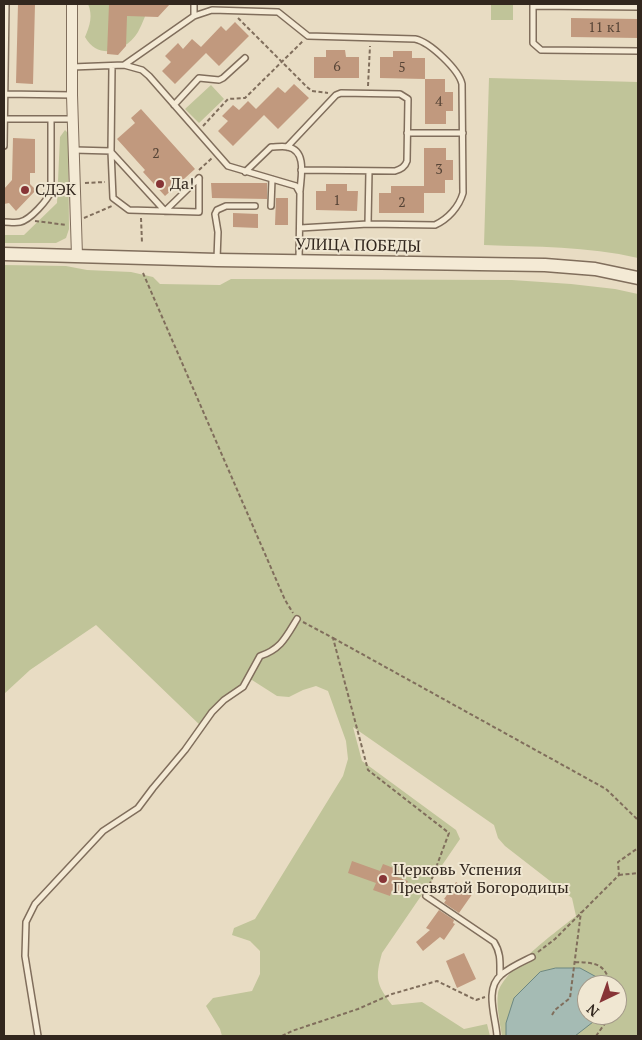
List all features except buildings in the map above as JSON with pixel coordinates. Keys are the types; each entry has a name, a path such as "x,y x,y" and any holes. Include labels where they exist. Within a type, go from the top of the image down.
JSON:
{"street":[{"path":"72,4 72,95 77,256"},
{"name":"УЛИЦА ПОБЕДЫ","path":"4,254 217,260 545,265 601,270 638,278"}],"lane":[{"path":"194,4 194,16"},
{"path":"273,4 273,11"},
{"path":"4,146 5,5"},
{"path":"638,7 533,5 534,43 540,50 638,52"},
{"path":"124,65 194,16 212,10 273,11 282,14 308,36 420,40 428,44 456,71 462,84 463,193 456,209 435,225 368,224 300,228"},
{"path":"174,105 199,78 219,80 245,58"},
{"path":"72,67 112,67 124,65 142,70 228,166 292,184 300,190 300,194"},
{"path":"112,67 111,151 113,198 129,210 199,212 199,178"},
{"path":"287,147 332,97 340,93 400,94 408,99 406,165 396,171 301,170"},
{"path":"4,94 72,95"},
{"path":"4,119 74,119"},
{"path":"4,222 21,222 28,219 49,197 51,192 51,119"},
{"path":"407,133 463,133"},
{"path":"245,172 271,147 287,147 296,151 300,157 300,261"},
{"path":"74,150 111,151 164,211"},
{"path":"368,224 369,171"},
{"path":"164,211 199,178"},
{"path":"271,206 272,179"},
{"path":"217,260 218,232 215,214 217,210 226,206 255,206"},
{"path":"38,1036 25,956 26,922 35,904 103,832 138,808 185,750 212,712 224,700 243,687 260,656 282,644 297,619"},
{"path":"426,896 494,942 499,949 501,957 500,975"},
{"path":"497,1036 492,1006 493,986 500,975 532,957"}],"path":[{"path":"230,11 312,91 340,93"},
{"path":"198,132 228,99 245,98 308,36"},
{"path":"368,93 370,38"},
{"path":"199,178 198,171 216,154"},
{"path":"85,183 112,182"},
{"path":"83,219 119,202"},
{"path":"140,210 142,243"},
{"path":"28,219 70,226"},
{"path":"143,273 285,600 297,619 606,788 638,820"},
{"path":"333,638 368,770 449,833 426,896"},
{"path":"619,875 618,862 638,848"},
{"path":"532,957 555,939 619,875 638,873"},
{"path":"552,1015 555,1010 570,998 581,912"},
{"path":"575,962 596,963 608,975"},
{"path":"282,1036 292,1030 358,1009 392,994 437,981 476,1000 487,997 493,986"},
{"path":"596,1036 604,1025"}],"green space":[{"path":"88,4 150,4 140,29 133,39 119,49 104,51 90,44 85,37 90,20"},
{"path":"491,4 513,4 513,20 491,20"},
{"path":"489,78 638,82 638,258 581,249 484,245"},
{"path":"211,85 224,99 199,123 185,109"},
{"path":"65,130 68,133 69,229 66,238 56,243 4,243 4,235 24,235 57,203 60,137"},
{"path":"4,265 66,266 87,270 131,272 153,277 160,284 220,285 231,279 512,280 571,284 615,289 638,294 638,1036 502,1036 498,1014 498,993 502,984 520,963 576,916 572,898 505,846 498,838 494,825 353,727 362,761 456,830 460,839 382,953 378,969 380,986 392,1005 422,1002 464,1029 487,1024 490,1036 222,1036 220,1029 206,1006 213,998 252,991 260,974 260,951 250,941 232,935 234,928 255,919 343,776 348,759 346,741 328,691 316,686 289,697 277,696 252,680 242,683 203,728 96,625 30,670 4,694"}],"water":[{"path":"556,968 580,968 593,975 577,975 577,1025 589,1025 575,1036 506,1036 506,1023 514,998 540,972"}],"place":[{"name":"Да!","path":"160,184"},
{"name":"СДЭК","path":"25,190"},
{"name":"Церковь Успения Пресвятой Богородицы","path":"383,879"}]}
